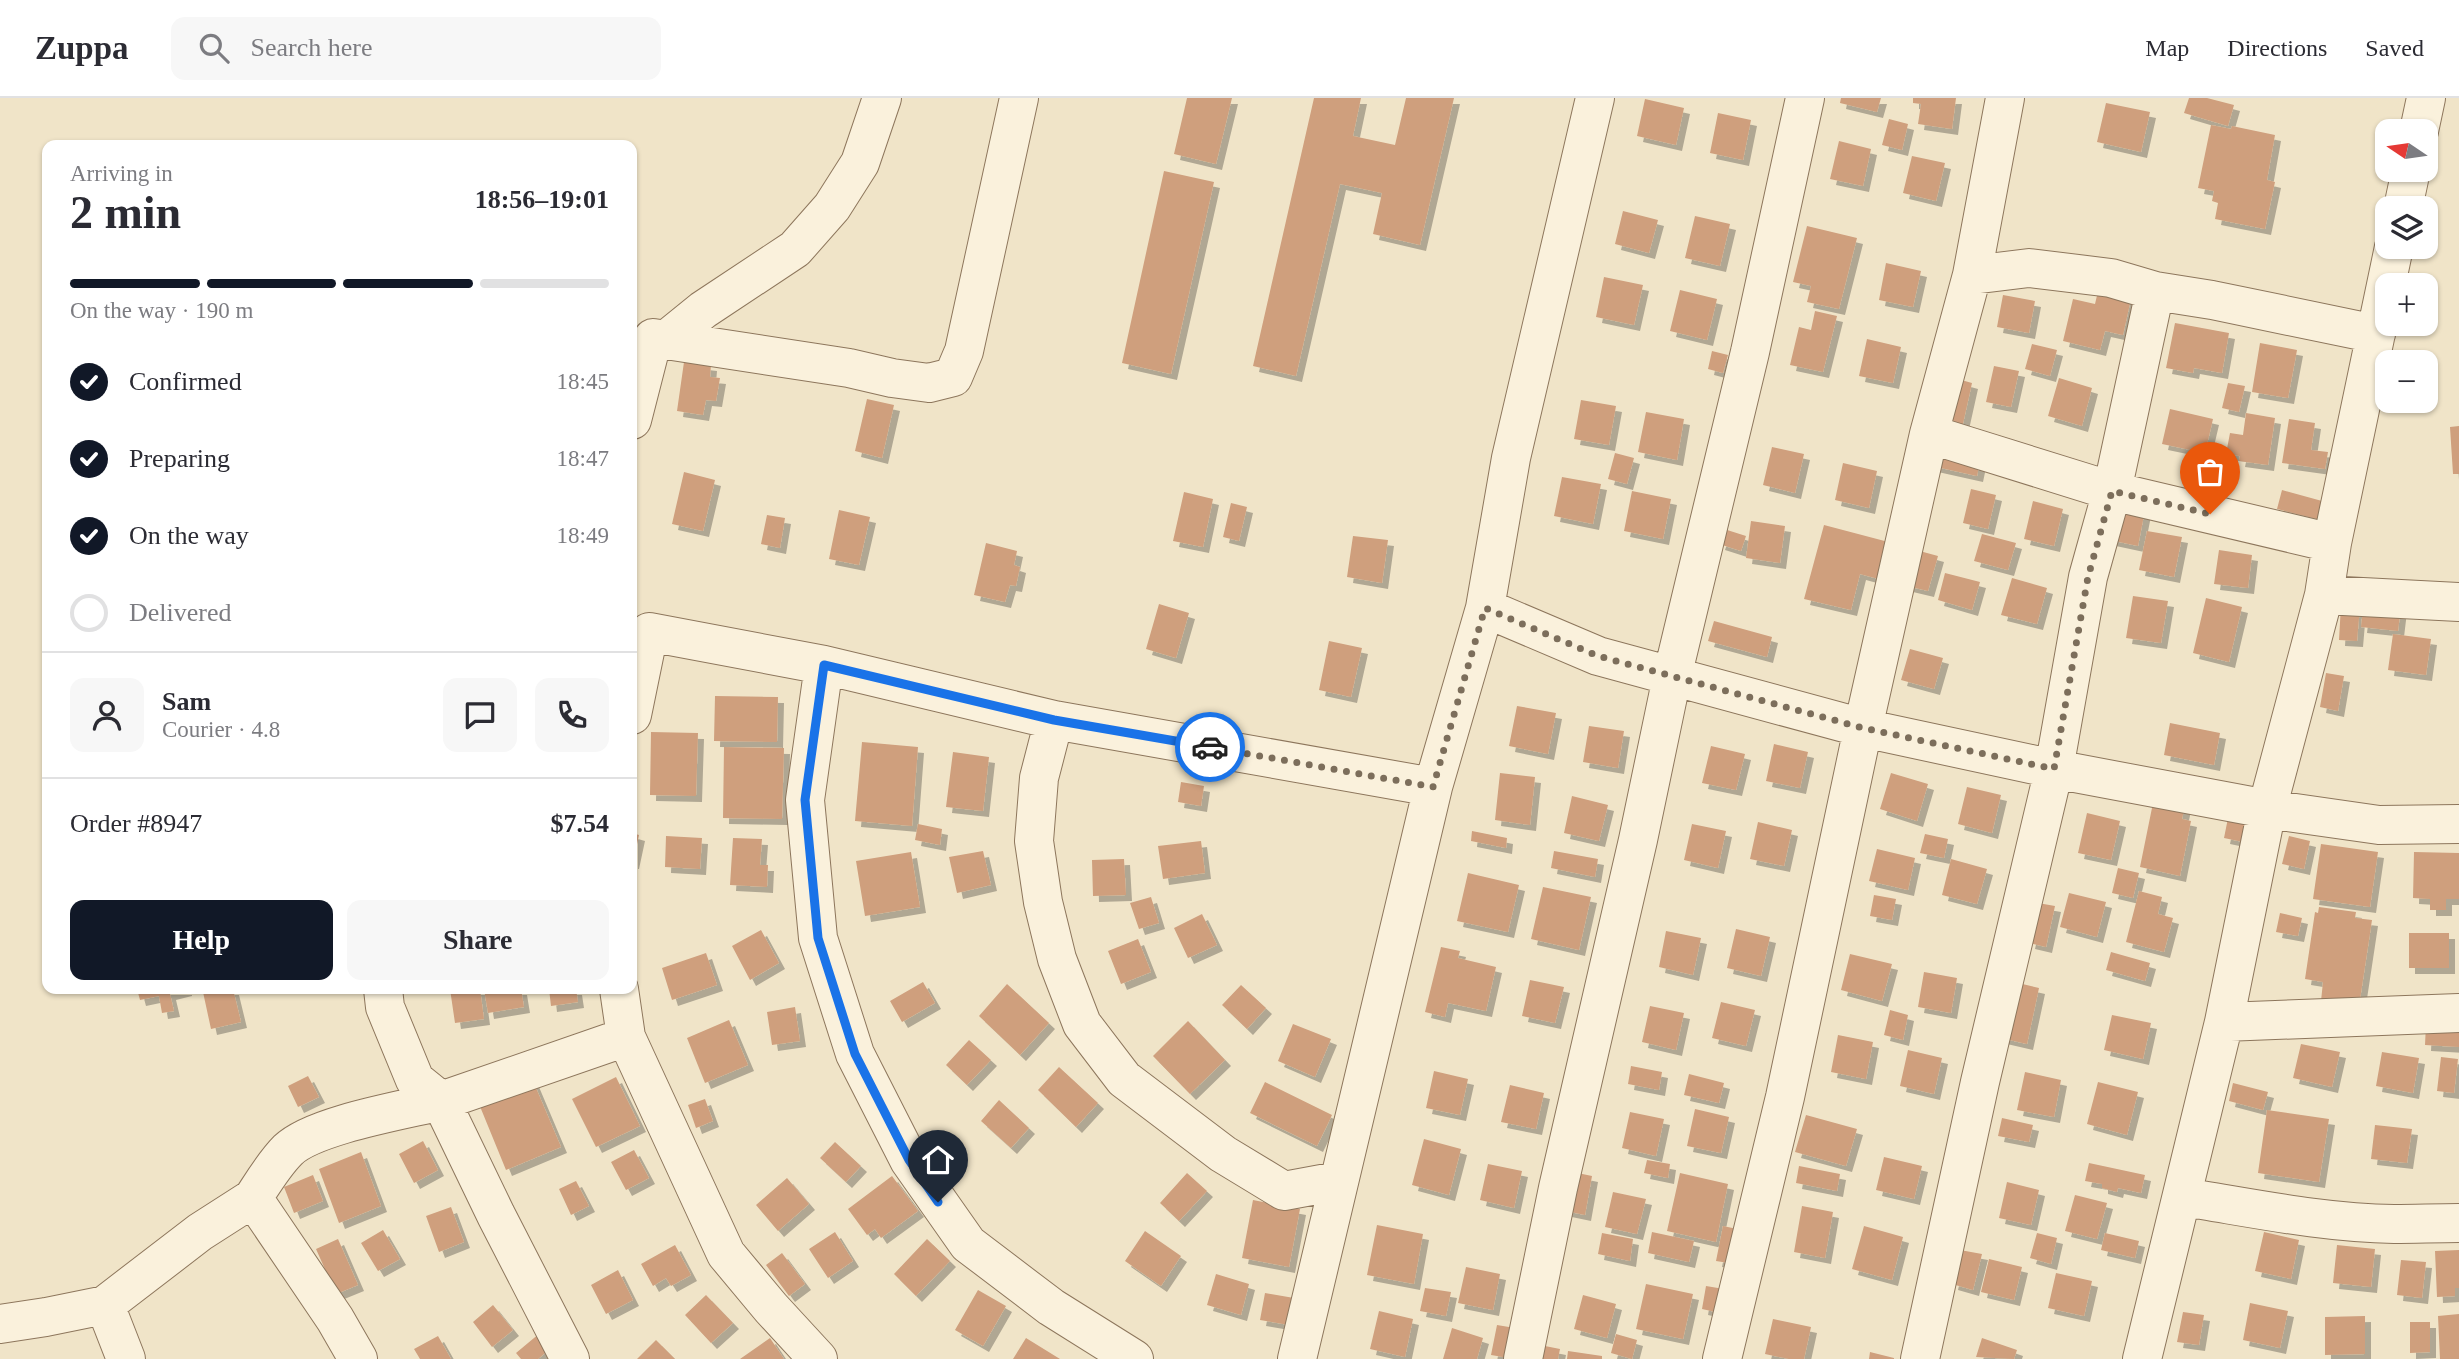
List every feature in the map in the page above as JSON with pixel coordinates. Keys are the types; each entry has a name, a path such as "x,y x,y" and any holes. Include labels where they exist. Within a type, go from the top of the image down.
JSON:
{"street":[{"path":"650,336 703,310 795,249 832,207 860,163 882,98"},
{"path":"650,336 849,368 892,378 929,383 953,377 964,351 1019,98"},
{"path":"1297,1359 1433,787 1485,608 1511,458 1595,98"},
{"path":"1523,1359 1558,1188 1638,840 1672,677 1750,352 1805,98"},
{"path":"1722,1359 1785,1097 1929,433 1972,275 2005,98"},
{"path":"2422,119 2426,98"},
{"path":"1972,275 2029,268 2111,278 2155,291 2375,334"},
{"path":"1920,1359 1980,1082 2054,769 2088,577 2112,491 2155,291"},
{"path":"637,396 650,336"},
{"path":"2142,1359 2224,1022 2267,809 2323,595 2376,336"},
{"path":"1929,433 2112,491 2332,543"},
{"path":"2323,595 2459,602"},
{"path":"1485,608 1598,656 1863,728 2054,769 2267,809 2379,825 2459,824"},
{"path":"637,661 640,629 824,665 1054,720 1433,787"},
{"path":"824,665 805,800 818,938 855,1054 909,1160 968,1244 1051,1307 1134,1359"},
{"path":"1054,720 1039,778 1034,841 1043,902 1057,959 1082,1024 1125,1079 1172,1118 1283,1191 1338,1181"},
{"path":"384,994 385,1007 415,1080 441,1101 570,1359"},
{"path":"620,994 626,1037 726,1254 818,1359"},
{"path":"2224,1022 2459,1013"},
{"path":"0,1324 105,1305 200,1231 253,1198 290,1148 324,1129 441,1101 626,1037"},
{"path":"2183,1197 2346,1221 2392,1224 2459,1223"},
{"path":"253,1198 335,1319 358,1359"},
{"path":"105,1305 126,1359"}],"building":[{"path":"1187,98 1232,98 1216,164 1174,154"},
{"path":"1314,98 1361,98 1353,136 1395,145 1406,98 1454,98 1420,245 1373,234 1382,193 1340,184 1296,376 1253,366"},
{"path":"1841,98 1881,98 1877,112 1840,103"},
{"path":"1913,98 1956,98 1952,129 1918,124 1921,104 1913,103"},
{"path":"2189,98 2207,98 2234,105 2228,126 2184,113"},
{"path":"1645,99 1684,108 1676,145 1637,136"},
{"path":"2106,103 2150,112 2141,152 2097,142"},
{"path":"1718,113 1751,120 1743,160 1710,153"},
{"path":"1889,119 1908,124 1902,150 1882,145"},
{"path":"2211,125 2231,129 2232,126 2275,135 2267,180 2275,182 2265,229 2215,219 2218,203 2212,201 2214,191 2198,188"},
{"path":"1839,141 1871,149 1863,186 1830,179"},
{"path":"1912,156 1945,163 1936,201 1903,193"},
{"path":"1164,171 1214,182 1171,374 1122,363"},
{"path":"1623,211 1658,220 1649,253 1615,244"},
{"path":"1695,216 1730,224 1720,266 1685,258"},
{"path":"1807,226 1857,238 1839,309 1807,302 1811,286 1793,282"},
{"path":"1886,263 1921,271 1913,307 1879,300"},
{"path":"1604,277 1643,285 1634,325 1596,317"},
{"path":"2099,287 2132,294 2123,335 2105,331 2100,350 2063,341 2073,299 2095,304"},
{"path":"1680,290 1717,299 1707,340 1670,331"},
{"path":"2003,295 2035,301 2029,333 1997,327"},
{"path":"1815,311 1837,316 1823,372 1790,365 1799,327 1811,330"},
{"path":"2175,323 2229,333 2222,373 2194,368 2193,373 2166,368"},
{"path":"1867,339 1901,347 1893,383 1859,376"},
{"path":"2260,343 2297,350 2288,398 2252,392"},
{"path":"2032,344 2057,350 2050,376 2025,369"},
{"path":"1712,351 1728,355 1723,373 1708,369"},
{"path":"684,362 711,365 710,377 720,378 716,401 706,400 703,415 677,411"},
{"path":"1994,366 2019,371 2011,407 1986,402"},
{"path":"1954,378 1972,383 1962,428 1944,424"},
{"path":"2059,378 2092,388 2082,426 2048,416"},
{"path":"2228,383 2245,386 2239,412 2222,408"},
{"path":"867,399 894,405 882,458 855,451"},
{"path":"1581,400 1616,406 1609,445 1574,439"},
{"path":"2170,409 2213,419 2205,453 2162,444"},
{"path":"1646,412 1684,419 1677,460 1638,452"},
{"path":"2246,413 2275,418 2268,465 2239,461 2240,456 2226,454 2230,433 2243,435"},
{"path":"2289,419 2315,423 2311,450 2328,452 2325,469 2282,463"},
{"path":"2459,426 2459,474 2453,474 2450,427"},
{"path":"1772,447 1804,454 1795,493 1763,485"},
{"path":"1937,447 1981,457 1977,476 1932,466"},
{"path":"1615,453 1634,458 1627,484 1608,479"},
{"path":"1843,463 1877,471 1869,508 1835,500"},
{"path":"684,472 715,480 703,531 672,524"},
{"path":"1562,477 1601,484 1593,524 1554,516"},
{"path":"1971,489 1996,495 1988,529 1963,523"},
{"path":"2282,490 2322,501 2317,519 2277,509"},
{"path":"1632,491 1671,499 1663,539 1624,531"},
{"path":"1184,492 1213,499 1203,547 1173,541"},
{"path":"2033,501 2063,509 2054,546 2024,539"},
{"path":"1231,503 1247,507 1239,541 1223,537"},
{"path":"2117,505 2145,510 2138,546 2110,540"},
{"path":"839,510 870,517 859,565 829,559"},
{"path":"767,515 785,518 780,548 761,544"},
{"path":"1751,521 1785,526 1780,563 1746,558"},
{"path":"1824,525 1896,544 1886,581 1860,574 1851,610 1804,599"},
{"path":"1724,529 1746,536 1741,551 1719,544"},
{"path":"2147,531 2182,537 2174,577 2139,570"},
{"path":"1982,534 2016,543 2008,570 1974,561"},
{"path":"1353,536 1388,540 1382,583 1347,577"},
{"path":"986,543 1017,551 1014,565 1020,567 1016,586 1010,585 1005,602 974,595"},
{"path":"1916,550 1938,556 1928,591 1907,586"},
{"path":"2219,550 2252,555 2248,588 2214,584"},
{"path":"1945,573 1980,582 1972,610 1938,600"},
{"path":"2012,578 2047,588 2037,624 2001,615"},
{"path":"2133,596 2168,601 2161,643 2126,638"},
{"path":"2206,598 2242,607 2229,662 2193,653"},
{"path":"2364,602 2401,606 2398,631 2361,627"},
{"path":"1159,604 1189,613 1176,658 1146,649"},
{"path":"2341,605 2360,606 2357,641 2339,640"},
{"path":"1714,621 1772,637 1767,657 1708,641"},
{"path":"2393,634 2431,639 2426,675 2388,670"},
{"path":"1329,641 1362,648 1351,697 1319,690"},
{"path":"1910,649 1943,658 1934,689 1901,680"},
{"path":"2326,673 2344,676 2338,711 2320,707"},
{"path":"715,696 778,697 777,742 714,741"},
{"path":"1517,706 1556,713 1548,754 1509,746"},
{"path":"2170,723 2220,733 2214,765 2164,755"},
{"path":"1589,726 1624,731 1618,768 1583,762"},
{"path":"651,732 698,733 696,796 650,795"},
{"path":"862,742 918,747 912,826 855,821"},
{"path":"1774,744 1808,752 1800,788 1766,781"},
{"path":"1711,746 1745,754 1736,790 1702,783"},
{"path":"724,747 784,748 782,819 723,818"},
{"path":"953,752 989,757 983,811 946,807"},
{"path":"1500,773 1535,777 1530,825 1495,820"},
{"path":"1891,773 1928,784 1917,821 1880,809"},
{"path":"1181,782 1204,786 1201,806 1178,802"},
{"path":"1967,787 2001,795 1992,833 1958,824"},
{"path":"1572,796 1608,805 1599,841 1564,833"},
{"path":"2154,798 2185,805 2182,819 2191,821 2180,876 2140,867"},
{"path":"2087,813 2120,821 2111,860 2078,853"},
{"path":"2228,818 2253,824 2248,843 2224,838"},
{"path":"1758,822 1792,830 1784,866 1750,859"},
{"path":"918,824 942,829 940,845 915,840"},
{"path":"1692,824 1726,831 1718,868 1684,860"},
{"path":"1472,831 1507,838 1506,848 1471,841"},
{"path":"1925,834 1948,839 1944,858 1920,853"},
{"path":"666,836 702,838 700,869 665,867"},
{"path":"2289,836 2310,841 2304,869 2282,864"},
{"path":"733,838 762,839 760,865 768,865 767,887 730,885"},
{"path":"1201,841 1205,873 1163,879 1158,846"},
{"path":"2321,844 2378,852 2370,907 2313,899"},
{"path":"1877,849 1915,858 1908,890 1869,881"},
{"path":"983,851 991,885 957,893 949,857"},
{"path":"1554,851 1598,859 1595,877 1551,868"},
{"path":"911,852 920,907 865,916 856,861"},
{"path":"2414,852 2459,853 2459,899 2446,899 2446,910 2430,910 2430,899 2413,898"},
{"path":"1124,859 1126,895 1093,896 1092,860"},
{"path":"1951,859 1987,869 1977,904 1942,895"},
{"path":"2118,868 2139,873 2133,898 2112,893"},
{"path":"1468,873 1519,885 1508,932 1457,921"},
{"path":"1543,887 1591,897 1579,950 1531,939"},
{"path":"2139,891 2162,897 2158,914 2173,918 2164,952 2126,942"},
{"path":"2069,893 2106,902 2097,937 2060,927"},
{"path":"1874,895 1896,899 1892,920 1870,916"},
{"path":"1151,897 1159,923 1139,929 1130,903"},
{"path":"2038,903 2055,906 2046,947 2029,943"},
{"path":"2319,907 2356,912 2355,918 2372,920 2359,1006 2321,1001 2323,982 2305,979 2315,912 2318,913"},
{"path":"2280,913 2302,918 2298,936 2276,932"},
{"path":"1202,914 1217,945 1188,958 1174,928"},
{"path":"1736,929 1770,937 1761,976 1727,968"},
{"path":"761,930 779,963 750,980 732,946"},
{"path":"1666,931 1701,938 1693,975 1659,967"},
{"path":"2409,933 2449,933 2449,968 2409,968"},
{"path":"1138,939 1151,972 1121,984 1108,951"},
{"path":"1441,947 1460,951 1458,958 1496,967 1486,1011 1448,1003 1445,1017 1425,1012"},
{"path":"2111,952 2150,963 2145,981 2106,970"},
{"path":"706,953 717,985 672,1000 662,968"},
{"path":"1850,954 1892,964 1882,1001 1841,990"},
{"path":"1924,972 1957,978 1951,1013 1918,1007"},
{"path":"1530,980 1564,987 1555,1023 1522,1016"},
{"path":"923,982 935,1003 902,1022 890,1001"},
{"path":"2014,982 2039,988 2027,1044 2001,1038"},
{"path":"1007,984 1049,1023 1020,1055 979,1016"},
{"path":"1241,985 1266,1008 1247,1029 1222,1005"},
{"path":"138,994 170,994 174,1011 162,1013 159,996 140,1000"},
{"path":"203,994 234,994 241,1022 211,1029"},
{"path":"451,994 481,994 484,1019 455,1023"},
{"path":"485,994 522,994 524,1007 488,1013"},
{"path":"550,994 577,994 578,1002 551,1006"},
{"path":"1721,1002 1755,1010 1746,1046 1712,1038"},
{"path":"1650,1006 1684,1013 1676,1050 1642,1042"},
{"path":"795,1007 800,1041 772,1045 767,1012"},
{"path":"1890,1010 1908,1015 1903,1040 1884,1035"},
{"path":"2112,1015 2151,1023 2143,1059 2104,1050"},
{"path":"729,1020 748,1065 705,1083 687,1038"},
{"path":"1188,1021 1225,1060 1190,1094 1153,1056"},
{"path":"1293,1024 1331,1039 1315,1077 1278,1061"},
{"path":"2426,1024 2459,1026 2459,1047 2425,1045"},
{"path":"1838,1035 1873,1042 1866,1079 1831,1072"},
{"path":"969,1040 991,1060 967,1085 946,1065"},
{"path":"2301,1044 2340,1052 2332,1087 2293,1078"},
{"path":"1908,1050 1942,1058 1934,1094 1900,1086"},
{"path":"2382,1052 2419,1058 2413,1093 2376,1086"},
{"path":"2441,1057 2458,1059 2454,1093 2437,1091"},
{"path":"1631,1066 1662,1072 1659,1090 1628,1084"},
{"path":"1059,1067 1098,1103 1076,1127 1038,1090"},
{"path":"1434,1071 1468,1079 1460,1115 1426,1108"},
{"path":"2025,1072 2061,1080 2054,1117 2017,1110"},
{"path":"1689,1074 1724,1083 1719,1103 1684,1095"},
{"path":"308,1076 319,1097 298,1107 288,1086"},
{"path":"616,1077 640,1126 596,1147 572,1099"},
{"path":"533,1081 561,1147 506,1170 479,1104"},
{"path":"1265,1082 1332,1115 1317,1146 1250,1113"},
{"path":"2098,1082 2138,1092 2127,1135 2087,1124"},
{"path":"2233,1083 2268,1092 2263,1110 2229,1101"},
{"path":"1510,1085 1544,1093 1536,1129 1501,1122"},
{"path":"705,1099 713,1121 696,1128 688,1105"},
{"path":"999,1100 1029,1128 1011,1148 981,1121"},
{"path":"1695,1109 1729,1117 1721,1153 1687,1146"},
{"path":"2267,1110 2329,1119 2319,1182 2258,1173"},
{"path":"1630,1112 1664,1119 1656,1156 1622,1148"},
{"path":"1806,1115 1857,1129 1846,1166 1795,1152"},
{"path":"2002,1118 2033,1125 2029,1142 1998,1136"},
{"path":"2375,1125 2412,1129 2407,1163 2371,1159"},
{"path":"1424,1139 1461,1149 1449,1195 1412,1185"},
{"path":"423,1141 438,1170 414,1183 399,1154"},
{"path":"835,1142 861,1166 846,1182 820,1158"},
{"path":"634,1150 649,1178 626,1190 611,1162"},
{"path":"361,1152 381,1206 339,1223 319,1169"},
{"path":"1884,1157 1922,1166 1914,1199 1876,1190"},
{"path":"1647,1160 1670,1164 1668,1178 1644,1173"},
{"path":"2089,1163 2145,1175 2141,1193 2118,1188 2117,1192 2102,1188 2102,1184 2085,1181"},
{"path":"1488,1164 1522,1171 1514,1208 1480,1200"},
{"path":"1799,1166 1840,1174 1837,1191 1796,1183"},
{"path":"1568,1171 1592,1176 1585,1215 1561,1210"},
{"path":"1187,1173 1207,1191 1179,1221 1160,1203"},
{"path":"1680,1173 1728,1184 1716,1242 1667,1231"},
{"path":"313,1175 323,1201 294,1213 284,1187"},
{"path":"892,1176 918,1211 881,1238 875,1229 867,1235 848,1209"},
{"path":"787,1178 809,1204 778,1231 756,1205"},
{"path":"576,1181 589,1206 571,1215 559,1189"},
{"path":"2007,1182 2039,1190 2031,1225 1999,1218"},
{"path":"1613,1192 1646,1199 1637,1234 1605,1227"},
{"path":"2075,1195 2107,1203 2097,1239 2065,1231"},
{"path":"1253,1200 1300,1209 1289,1267 1242,1258"},
{"path":"1802,1206 1833,1212 1825,1258 1794,1252"},
{"path":"451,1207 464,1242 439,1252 426,1216"},
{"path":"1377,1225 1423,1234 1414,1284 1367,1275"},
{"path":"1723,1226 1742,1230 1735,1264 1716,1261"},
{"path":"1864,1226 1903,1237 1892,1280 1852,1269"},
{"path":"383,1230 400,1259 378,1271 361,1243"},
{"path":"1145,1231 1181,1256 1161,1286 1125,1261"},
{"path":"835,1232 853,1261 828,1278 809,1249"},
{"path":"1652,1232 1694,1241 1689,1262 1648,1253"},
{"path":"2264,1232 2299,1240 2291,1279 2255,1271"},
{"path":"1602,1233 1633,1239 1630,1261 1598,1254"},
{"path":"2037,1233 2057,1238 2051,1264 2030,1258"},
{"path":"2105,1233 2139,1241 2135,1258 2101,1250"},
{"path":"338,1239 358,1285 336,1294 316,1249"},
{"path":"927,1239 950,1261 916,1296 894,1274"},
{"path":"675,1245 691,1275 671,1286 666,1278 653,1286 641,1264"},
{"path":"2337,1245 2375,1249 2371,1287 2333,1283"},
{"path":"1960,1250 1982,1254 1973,1290 1952,1284"},
{"path":"2459,1250 2459,1288 2455,1288 2455,1296 2437,1297 2435,1251"},
{"path":"782,1253 805,1284 789,1296 766,1265"},
{"path":"1989,1259 2022,1267 2014,1300 1981,1292"},
{"path":"2401,1260 2426,1262 2422,1298 2397,1295"},
{"path":"1466,1267 1500,1274 1493,1310 1458,1303"},
{"path":"618,1270 633,1300 606,1314 591,1285"},
{"path":"2056,1273 2092,1281 2084,1316 2048,1308"},
{"path":"1216,1274 1249,1284 1241,1315 1207,1305"},
{"path":"1646,1284 1693,1294 1683,1339 1636,1329"},
{"path":"1706,1286 1730,1290 1725,1314 1702,1309"},
{"path":"1425,1288 1451,1292 1446,1316 1420,1311"},
{"path":"978,1290 1006,1306 983,1346 955,1330"},
{"path":"1265,1293 1294,1298 1289,1325 1260,1320"},
{"path":"706,1295 733,1323 711,1343 685,1315"},
{"path":"1583,1295 1616,1304 1607,1338 1574,1329"},
{"path":"2250,1303 2288,1311 2280,1348 2243,1340"},
{"path":"493,1305 513,1330 492,1347 473,1322"},
{"path":"1379,1311 1413,1319 1405,1357 1370,1349"},
{"path":"2183,1312 2204,1315 2199,1345 2177,1342"},
{"path":"2459,1314 2459,1359 2440,1359 2438,1316"},
{"path":"2365,1316 2365,1354 2325,1355 2325,1317"},
{"path":"1773,1319 1811,1327 1804,1359 1765,1354"},
{"path":"2410,1322 2430,1322 2430,1352 2410,1353"},
{"path":"1497,1325 1515,1328 1509,1358 1491,1355"},
{"path":"1452,1328 1483,1338 1477,1359 1443,1359"},
{"path":"540,1333 552,1347 538,1359 521,1359 516,1353"},
{"path":"1616,1334 1637,1340 1632,1359 1611,1353"},
{"path":"438,1336 451,1359 420,1359 414,1349"},
{"path":"770,1338 784,1359 740,1359"},
{"path":"1026,1338 1060,1359 1013,1359"},
{"path":"1982,1338 2017,1350 2014,1359 1976,1357"},
{"path":"656,1340 675,1359 637,1359"},
{"path":"1540,1345 1560,1349 1558,1359 1537,1359"},
{"path":"1568,1351 1602,1356 1602,1359 1567,1359"},
{"path":"1870,1352 1894,1358 1894,1359 1869,1359"}],"way so far":[{"path":"1210,747 1433,787 1485,608 1598,656 1863,728 2054,769 2088,577 2112,491 2210,514"}],"route":[{"path":"938,1202 909,1160 855,1054 818,938 805,800 824,665 1054,720 1210,747"}]}
